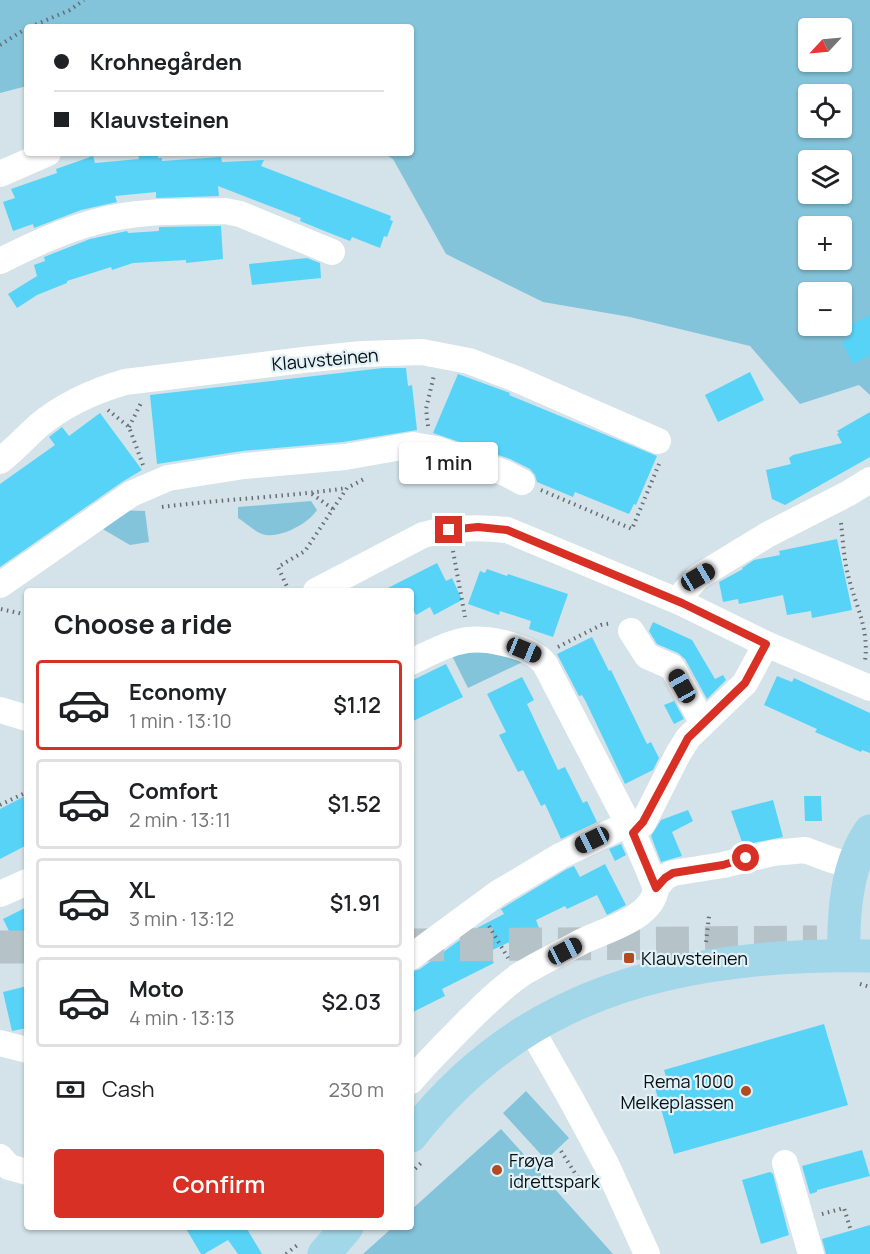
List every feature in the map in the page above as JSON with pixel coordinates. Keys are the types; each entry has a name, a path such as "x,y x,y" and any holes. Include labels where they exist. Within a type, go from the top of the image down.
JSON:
{"main road":[{"path":"414,1133 461,1081 493,1053 563,1010 595,996 698,968 764,959 857,955 844,916 860,845 870,831"},
{"path":"324,1254 344,1230"}],"street":[{"path":"0,174 41,156"},
{"path":"0,261 51,236 100,220 126,216 225,211 240,214 332,252"},
{"name":"Klauvsteinen","path":"0,461 40,424 70,405 98,390 125,382 362,354 422,352 469,361 658,441"},
{"path":"0,585 131,494 168,478 244,466 345,457 413,446 436,449 505,473 522,482"},
{"path":"682,603 685,591 698,577 766,535 870,480"},
{"path":"322,588 423,535 478,527 507,530 682,603 766,644 866,686"},
{"path":"631,631 647,656 672,667 703,723"},
{"path":"414,661 459,641 470,640 488,640 508,644 538,656 545,664 630,829 656,888 655,896 649,905 632,920 583,941 518,977 487,1002 414,1077"},
{"path":"414,955 498,893 560,856 643,822 688,738 745,683 766,644"},
{"path":"0,710 24,717"},
{"path":"656,888 673,873 723,865 773,853 805,850 854,866"},
{"path":"0,894 24,883"},
{"path":"531,1029 606,1164 647,1254"},
{"path":"0,1043 24,1049"},
{"path":"0,1157 9,1167 24,1171"},
{"path":"785,1163 811,1254"}],"path":[{"path":"38,24 70,10 84,0"},
{"path":"0,45 24,31"},
{"path":"420,430 429,430 426,409 435,372 425,366 422,352"},
{"path":"129,427 139,451"},
{"path":"522,482 632,529 663,453 658,441"},
{"path":"288,588 278,567 305,551 347,488 367,477"},
{"path":"311,493 333,509"},
{"path":"840,519 849,579 856,605 861,613 867,644 866,686"},
{"path":"449,530 470,640"},
{"path":"0,609 24,614"},
{"path":"538,656 601,625 613,623 622,625 631,631"},
{"path":"0,805 24,793"},
{"path":"706,944 709,916"},
{"path":"500,943 507,956"},
{"path":"801,1220 844,1208 851,1231"}],"shaded area":[{"path":"0,0 870,0 870,395 859,385 800,404 750,346 630,317 543,302 446,254 393,159 388,156 414,156 414,24 24,24 24,87 0,93"},
{"path":"311,501 317,510 313,515 301,525 277,535 262,534 238,518 238,507"},
{"path":"118,510 145,511 149,542 130,545 94,524"},
{"path":"468,644 527,660 468,688 448,648"},
{"path":"526,1091 569,1138 546,1160 503,1113"},
{"name":"Frøya idrettspark","path":"501,1129 613,1254 363,1254 390,1230 414,1230 414,1207"}],"building":[{"path":"93,156 95,163 139,159 138,156 158,156 162,158 162,161 221,157 222,162 264,160 261,166 391,216 390,220 393,221 380,248 352,237 350,241 300,221 301,218 218,186 219,196 156,198 156,192 115,196 117,202 81,210 34,228 33,224 13,231 3,202 15,198 11,189 57,173 56,169"},
{"path":"221,226 223,259 186,263 186,260 133,263 112,270 111,267 67,281 67,283 37,295 17,308 8,294 37,276 34,265 45,261 44,257 90,239 127,231 128,233 159,231 159,227"},
{"path":"307,258 320,263 321,278 252,285 249,264"},
{"path":"870,315 870,355 853,364 842,342 852,336 852,324"},
{"path":"383,368 406,368 408,386 412,385 417,430 343,442 242,451 157,464 150,395"},
{"path":"750,372 764,400 718,422 705,395"},
{"path":"458,374 510,393 509,395 657,456 636,505 634,504 629,514 575,492 573,497 537,482 530,469 510,459 433,433"},
{"path":"870,412 870,457 785,505 772,499 766,470 791,464 789,458 793,455 842,443 837,431"},
{"path":"100,413 142,470 0,567 0,484 55,445 49,437 62,427 69,436"},
{"path":"837,539 852,610 812,618 811,611 787,615 783,595 739,604 738,599 723,602 719,582 754,560 780,555 779,551"},
{"path":"437,563 446,581 452,578 462,600 434,615 430,607 416,615 414,588 388,588"},
{"path":"487,569 568,594 553,637 529,629 531,621 500,611 499,615 468,604 480,571 485,573"},
{"path":"653,622 692,640 715,679 723,675 726,680 707,699 685,659 678,653 657,644 649,631"},
{"path":"592,637 609,671 611,670 647,744 651,742 659,758 653,770 625,784 586,702 582,695 579,696 557,654"},
{"path":"446,664 463,697 414,721 414,680"},
{"path":"777,676 792,682 794,678 870,713 870,753 862,750 861,752 815,732 817,729 764,705"},
{"path":"522,677 534,700 527,704 558,770 565,767 583,803 587,801 597,822 561,839 545,804 541,806 523,770 518,772 499,735 506,732 487,694"},
{"path":"674,701 684,719 674,724 664,705"},
{"path":"804,796 821,796 822,821 805,821"},
{"path":"24,797 24,847 0,859 0,809"},
{"path":"773,800 783,837 743,845 731,811"},
{"path":"688,810 693,821 672,832 682,856 661,862 651,836 661,820"},
{"path":"621,844 626,855 615,861 609,849"},
{"path":"605,864 626,905 607,915 597,895 567,909 565,906 536,920 539,928 488,952 494,963 442,989 445,996 414,1012 414,971 475,929 504,914 501,909 567,869 574,866 580,877"},
{"path":"24,908 24,961 3,919"},
{"path":"24,987 24,1029 12,1031 3,992"},
{"path":"824,1024 848,1105 674,1154 653,1081 666,1077 664,1070"},
{"path":"862,1150 870,1176 817,1190 810,1194 802,1166"},
{"path":"770,1172 773,1174 789,1235 761,1244 742,1180"},
{"path":"870,1225 870,1254 826,1254 822,1239"},
{"path":"187,1230 248,1230 262,1254 238,1254 228,1240 201,1254"}],"tunnel":[{"path":"414,945 817,942"},
{"path":"0,947 24,947"}],"place":[{"name":"Klauvsteinen","path":"629,958"},
{"name":"Rema 1000 Melkeplassen","path":"746,1091"},
{"name":"Frøya idrettspark","path":"497,1170"}],"route":[{"path":"449,530 478,527 507,530 682,603 766,644 745,683 688,738 643,822 633,833 656,888 673,873 723,865 746,858"}]}
